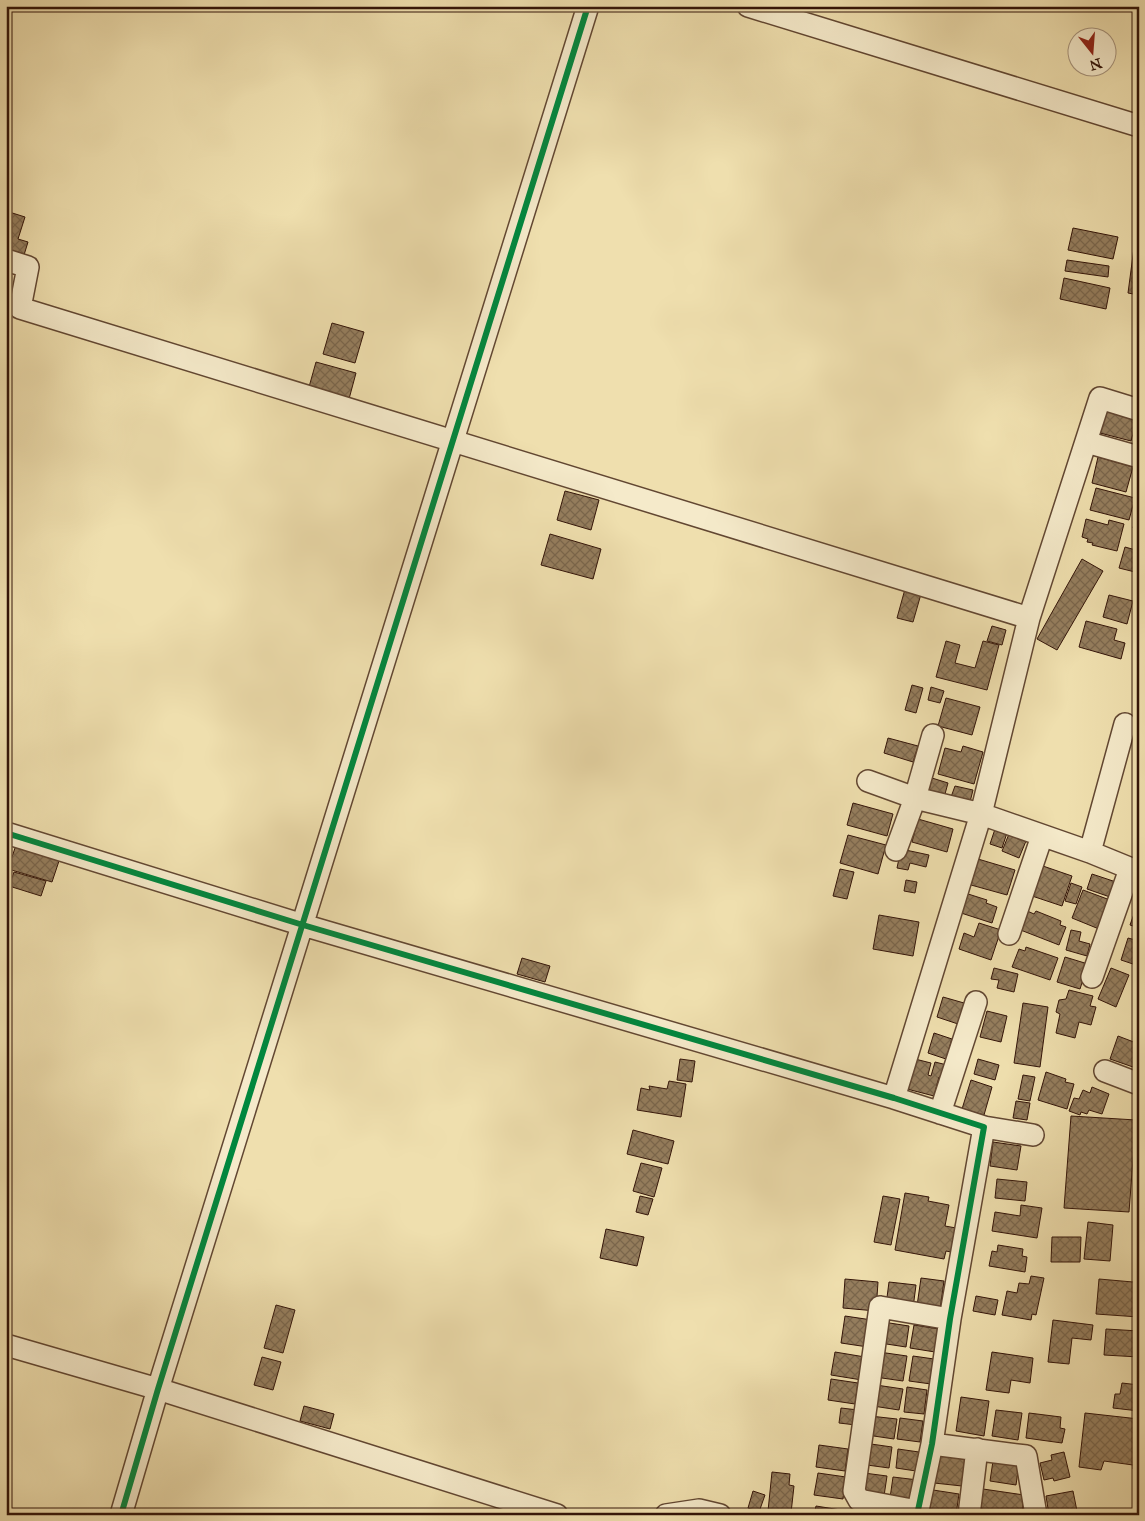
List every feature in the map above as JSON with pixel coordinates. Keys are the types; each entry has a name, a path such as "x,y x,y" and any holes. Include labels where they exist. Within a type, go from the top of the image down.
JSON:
{"street":[{"path":"122,1515 158,1389 588,6"},
{"path":"748,6 1139,126"},
{"path":"6,260 28,267 20,308 1029,618"},
{"path":"894,1098 982,814 1029,618 1100,398 1139,410"},
{"path":"1086,442 1139,457"},
{"path":"1090,852 1124,724"},
{"path":"896,850 916,798 933,735"},
{"path":"868,781 916,798 982,814 1090,852 1135,871 1092,977"},
{"path":"6,833 303,925 894,1098 984,1127 1033,1135"},
{"path":"1009,934 1042,836"},
{"path":"940,1113 976,1002"},
{"path":"1105,1071 1139,1084"},
{"path":"950,1319 880,1307 854,1491 859,1500 917,1513 932,1444 950,1319 984,1127"},
{"path":"6,1345 158,1389 556,1515"},
{"path":"932,1444 1026,1456 1036,1515"},
{"path":"969,1515 977,1449"},
{"path":"666,1515 698,1510 720,1515"}],"building":[{"path":"6,211 25,217 18,239 28,242 24,255 6,249"},
{"path":"1073,228 1118,237 1113,259 1068,250"},
{"path":"1135,240 1139,241 1139,295 1128,293"},
{"path":"1067,260 1109,266 1108,277 1065,271"},
{"path":"1064,278 1110,288 1106,309 1060,299"},
{"path":"6,282 10,283 6,298"},
{"path":"332,323 364,332 355,363 323,354"},
{"path":"316,362 356,373 349,399 309,387"},
{"path":"1107,408 1138,416 1131,441 1100,433"},
{"path":"1098,457 1133,467 1126,492 1092,483"},
{"path":"1096,488 1135,498 1129,520 1090,510"},
{"path":"565,491 599,500 591,530 557,520"},
{"path":"1139,504 1139,529 1133,528"},
{"path":"1086,519 1108,525 1109,520 1124,524 1117,551 1092,545 1093,543 1087,542 1088,539 1082,537"},
{"path":"550,534 601,549 593,579 541,565"},
{"path":"1125,547 1139,551 1139,573 1119,568"},
{"path":"1082,559 1103,571 1057,650 1037,639"},
{"path":"905,589 921,594 913,622 897,618"},
{"path":"1109,595 1133,601 1127,624 1103,617"},
{"path":"1086,621 1117,629 1114,640 1125,643 1121,659 1079,647"},
{"path":"992,626 1006,630 1002,645 987,641"},
{"path":"946,641 960,645 955,663 975,668 983,641 999,645 987,690 936,677"},
{"path":"1139,684 1139,701 1134,700"},
{"path":"912,685 923,688 916,713 905,710"},
{"path":"931,687 944,691 940,703 928,700"},
{"path":"946,698 980,707 972,735 938,726"},
{"path":"888,738 918,746 913,762 884,753"},
{"path":"963,746 983,752 974,784 938,774 945,748 961,752"},
{"path":"1139,764 1139,777 1135,776"},
{"path":"932,778 948,783 945,794 929,790"},
{"path":"955,786 973,790 970,802 951,797"},
{"path":"853,803 893,814 887,836 847,825"},
{"path":"918,819 953,829 947,852 912,842"},
{"path":"995,829 1007,833 1002,848 990,844"},
{"path":"1009,834 1026,841 1019,858 1002,851"},
{"path":"848,835 886,845 878,874 840,863"},
{"path":"16,845 60,858 52,882 8,869"},
{"path":"901,849 929,855 926,867 910,863 908,870 897,868"},
{"path":"978,859 1015,870 1007,895 971,885"},
{"path":"1040,865 1072,876 1062,906 1029,895"},
{"path":"840,869 854,872 847,899 833,896"},
{"path":"14,872 46,881 41,896 9,886"},
{"path":"1092,874 1116,882 1110,897 1087,889"},
{"path":"906,880 917,882 915,893 904,891"},
{"path":"1071,883 1082,887 1076,904 1065,901"},
{"path":"1131,886 1139,888 1139,897 1129,895"},
{"path":"1083,890 1110,900 1099,929 1072,918"},
{"path":"965,893 987,900 986,903 997,907 992,923 958,912"},
{"path":"1139,900 1139,928 1130,925"},
{"path":"1025,910 1034,914 1036,911 1061,921 1060,925 1066,927 1059,945 1018,929"},
{"path":"879,915 919,922 913,956 873,949"},
{"path":"979,923 1001,930 991,960 959,949 964,933 974,937"},
{"path":"1071,930 1081,932 1079,941 1090,944 1087,956 1066,950"},
{"path":"1128,938 1139,941 1139,966 1121,960"},
{"path":"1026,947 1058,958 1050,980 1012,967 1019,949 1025,951"},
{"path":"1065,957 1088,964 1080,989 1057,982"},
{"path":"522,958 550,966 545,982 517,974"},
{"path":"994,968 1018,974 1014,992 997,988 999,980 991,979"},
{"path":"1111,968 1129,975 1116,1007 1098,999"},
{"path":"1069,990 1093,996 1090,1006 1096,1007 1091,1025 1079,1022 1075,1038 1056,1033 1060,1014 1056,1012 1059,1000 1066,999"},
{"path":"943,997 964,1003 958,1024 937,1017"},
{"path":"1023,1003 1048,1007 1040,1067 1014,1063"},
{"path":"987,1011 1007,1016 1001,1042 980,1037"},
{"path":"934,1033 952,1039 946,1059 928,1053"},
{"path":"1118,1036 1139,1044 1139,1050 1133,1067 1110,1059"},
{"path":"680,1059 695,1061 692,1082 677,1080"},
{"path":"915,1059 931,1063 928,1075 931,1076 935,1062 947,1065 943,1078 939,1077 934,1096 907,1089"},
{"path":"978,1059 999,1065 995,1080 974,1074"},
{"path":"1046,1072 1066,1079 1065,1082 1074,1084 1067,1109 1038,1100"},
{"path":"1023,1075 1035,1077 1030,1101 1018,1099"},
{"path":"971,1080 992,1087 984,1115 962,1109"},
{"path":"669,1081 686,1084 681,1117 637,1110 641,1088 650,1090 649,1086 667,1089"},
{"path":"1092,1087 1109,1094 1102,1114 1089,1110 1087,1114 1081,1112 1080,1115 1069,1111 1074,1098 1079,1099 1083,1090 1090,1093"},
{"path":"1016,1101 1030,1103 1027,1120 1013,1118"},
{"path":"1071,1116 1136,1120 1129,1212 1064,1208"},
{"path":"633,1130 674,1141 668,1164 627,1154"},
{"path":"993,1142 1021,1146 1017,1170 990,1166"},
{"path":"641,1163 662,1168 654,1197 633,1191"},
{"path":"997,1179 1027,1182 1025,1201 995,1198"},
{"path":"905,1193 929,1197 928,1201 949,1205 945,1226 956,1228 951,1252 946,1251 944,1259 895,1250"},
{"path":"640,1196 653,1199 648,1215 636,1212"},
{"path":"883,1196 900,1199 891,1245 874,1242"},
{"path":"1021,1205 1042,1208 1037,1238 992,1231 995,1212 1020,1216"},
{"path":"1088,1222 1113,1225 1110,1261 1084,1259"},
{"path":"606,1229 644,1237 637,1266 600,1258"},
{"path":"1052,1237 1081,1237 1080,1262 1051,1262"},
{"path":"998,1245 1023,1249 1022,1256 1027,1257 1025,1272 989,1266 992,1251 997,1252"},
{"path":"1031,1276 1044,1278 1036,1315 1032,1314 1031,1320 1002,1315 1007,1291 1017,1293 1019,1283 1029,1284"},
{"path":"921,1278 944,1281 940,1310 917,1306"},
{"path":"845,1279 878,1282 876,1311 843,1308"},
{"path":"1099,1279 1133,1282 1134,1279 1139,1280 1139,1317 1096,1314"},
{"path":"889,1282 916,1285 913,1308 886,1305"},
{"path":"976,1296 998,1300 995,1315 973,1311"},
{"path":"276,1305 295,1310 283,1353 264,1348"},
{"path":"845,1316 872,1320 868,1347 841,1343"},
{"path":"1053,1320 1093,1325 1091,1340 1072,1338 1069,1364 1048,1362"},
{"path":"883,1322 909,1326 906,1347 880,1343"},
{"path":"914,1325 939,1329 935,1352 910,1348"},
{"path":"1106,1329 1139,1331 1139,1357 1104,1355"},
{"path":"835,1352 865,1357 862,1380 831,1375"},
{"path":"879,1352 907,1356 903,1381 875,1377"},
{"path":"992,1352 1033,1358 1030,1383 1011,1380 1009,1393 986,1390"},
{"path":"913,1356 934,1359 931,1384 909,1381"},
{"path":"262,1357 281,1362 273,1390 254,1385"},
{"path":"831,1379 858,1383 855,1404 828,1400"},
{"path":"1122,1383 1139,1385 1139,1411 1113,1408 1115,1394 1120,1394"},
{"path":"876,1385 903,1389 899,1410 873,1406"},
{"path":"907,1387 927,1390 924,1414 904,1412"},
{"path":"961,1397 989,1401 984,1436 956,1431"},
{"path":"304,1406 334,1414 330,1429 300,1421"},
{"path":"841,1408 858,1410 856,1425 839,1423"},
{"path":"996,1410 1022,1413 1018,1440 992,1436"},
{"path":"1029,1413 1061,1417 1060,1428 1065,1429 1062,1443 1026,1438"},
{"path":"1085,1413 1139,1419 1139,1470 1133,1469 1133,1465 1104,1461 1101,1470 1079,1467"},
{"path":"870,1416 897,1419 894,1439 867,1435"},
{"path":"900,1418 923,1421 920,1442 897,1439"},
{"path":"871,1444 892,1447 889,1468 867,1465"},
{"path":"819,1445 848,1449 845,1471 816,1467"},
{"path":"898,1449 919,1452 916,1471 896,1468"},
{"path":"1064,1452 1070,1477 1054,1481 1053,1478 1044,1480 1040,1463 1052,1460 1051,1455"},
{"path":"939,1453 966,1457 962,1486 934,1483"},
{"path":"993,1461 1019,1464 1016,1485 990,1481"},
{"path":"772,1472 790,1474 789,1485 794,1486 791,1513 768,1511"},
{"path":"818,1473 846,1477 843,1499 814,1495"},
{"path":"864,1473 887,1476 884,1496 861,1493"},
{"path":"893,1477 918,1480 915,1502 890,1498"},
{"path":"983,1489 1024,1495 1022,1515 980,1509"},
{"path":"933,1490 959,1494 956,1515 929,1513"},
{"path":"753,1491 765,1495 759,1512 748,1508"},
{"path":"1073,1491 1077,1511 1049,1515 1046,1496"},
{"path":"816,1506 847,1511 846,1515 814,1515"}],"cycle path":[{"path":"121,1515 158,1389 588,6"},
{"path":"6,833 303,925 894,1098 984,1127 950,1319 932,1444 917,1515"}]}
